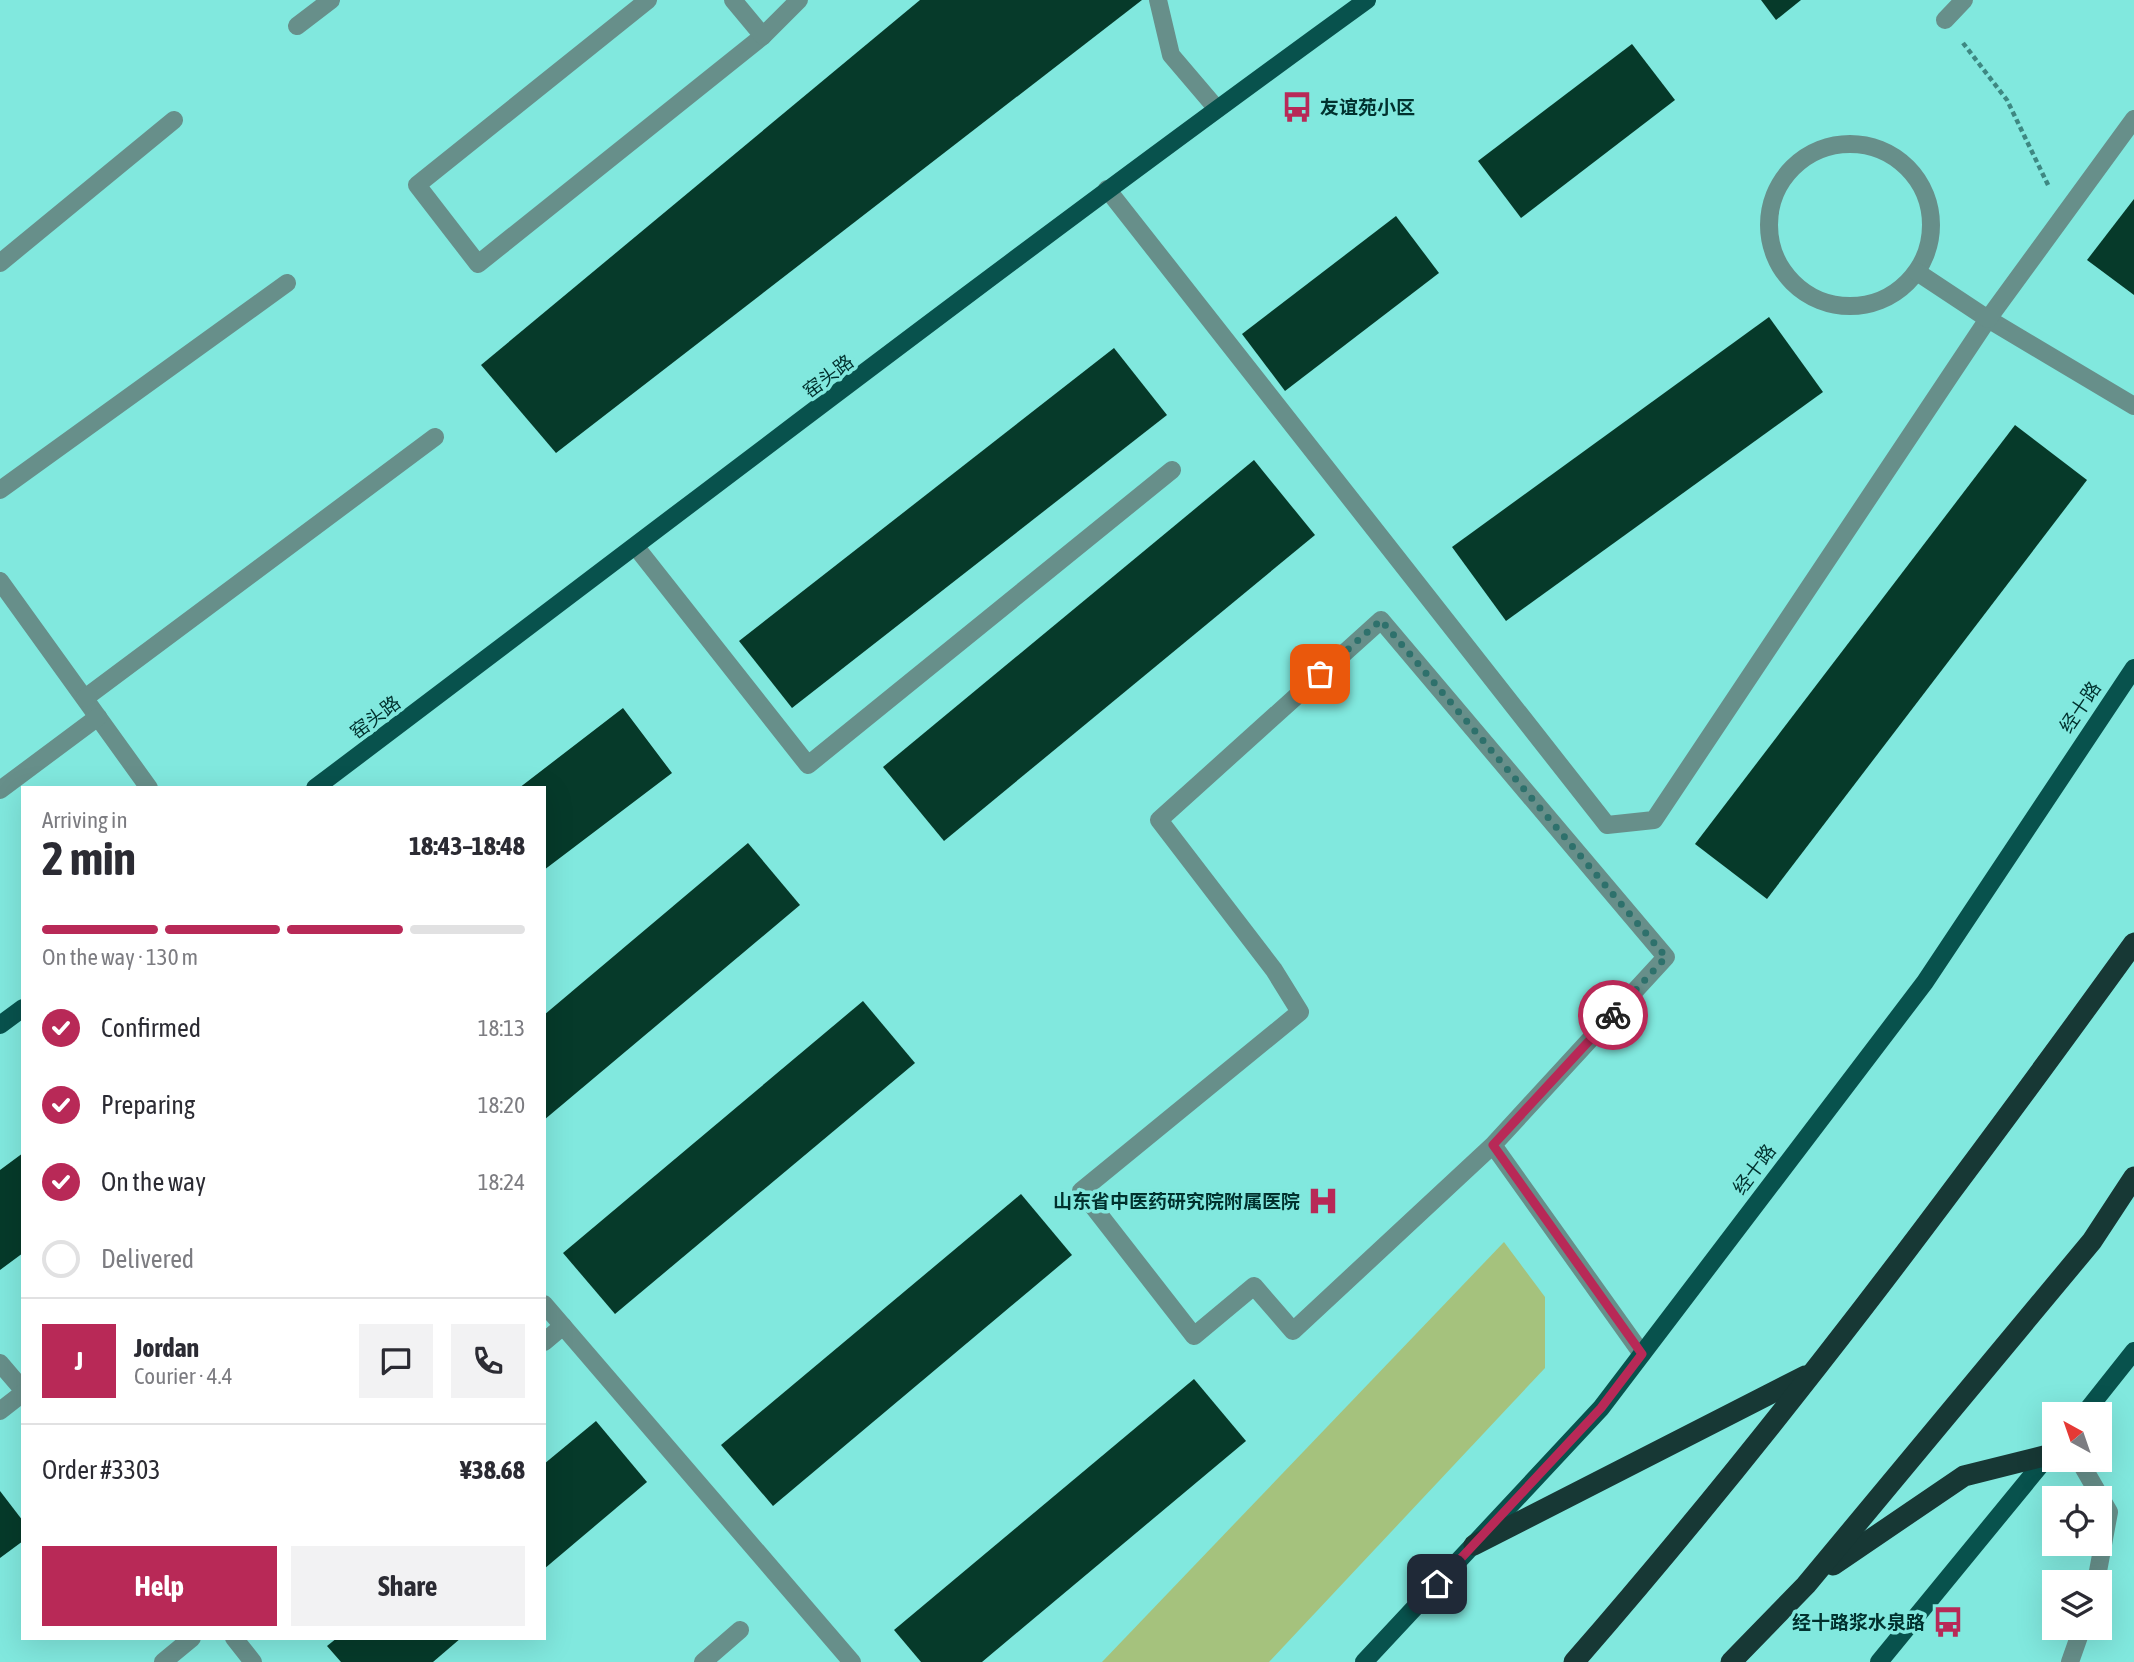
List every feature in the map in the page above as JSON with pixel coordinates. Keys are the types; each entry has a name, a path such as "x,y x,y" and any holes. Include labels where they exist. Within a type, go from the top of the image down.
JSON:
{"highway":[{"path":"1574,1662 1813,1372 1961,1182 2134,943"},
{"path":"1731,1662 1806,1585 2092,1241 2134,1177"},
{"path":"1474,1545 1813,1372"},
{"path":"1806,1585 1964,1476 2042,1454"}],"main road":[{"name":"窑头路","path":"319,786 1107,189 1367,0"},
{"name":"经十路","path":"1364,1662 1601,1408 1924,982 2134,668"},
{"path":"0,1025 21,1009"},
{"path":"2094,1402 2134,1351"},
{"path":"1879,1662 2042,1462"}],"street":[{"path":"297,26 331,0"},
{"path":"648,0 417,185 478,264 763,36 799,0"},
{"path":"733,0 763,36"},
{"path":"1158,0 1171,55 1216,109"},
{"path":"1945,20 1964,0"},
{"path":"0,263 174,120"},
{"path":"1107,189 1607,825 1654,820 1988,319 2134,120"},
{"path":"1847,143 1873,146 1897,157 1915,175 1927,197 1933,223 1928,248 1917,272 1900,290 1877,302 1849,307 1821,302 1797,288 1779,266 1770,240 1769,212 1779,186 1796,164 1819,149 1847,143"},
{"path":"1917,272 1988,319 2134,406"},
{"path":"0,490 287,283"},
{"path":"85,698 435,437"},
{"path":"636,547 808,765 1172,470"},
{"path":"0,581 148,786"},
{"path":"1381,620 1666,957 1493,1145 1293,1331 1254,1286 1194,1336 1081,1191 1300,1012 1273,970 1159,820 1381,620"},
{"path":"0,790 98,717"},
{"path":"1493,1145 1642,1354"},
{"path":"546,1306 852,1662"},
{"path":"546,1340 563,1326"},
{"path":"0,1363 21,1389"},
{"path":"0,1411 21,1393"},
{"path":"2086,1472 2109,1512 2098,1570"},
{"path":"703,1662 740,1630"},
{"path":"163,1662 190,1640"},
{"path":"236,1640 253,1662"},
{"path":"2070,1662 2078,1640"}],"path":[{"path":"1945,20 2007,100 2063,217"}],"green space":[{"path":"1504,1242 1545,1297 1545,1368 1269,1662 1102,1662"}],"building":[{"path":"920,0 1142,0 556,453 481,365"},
{"path":"1761,0 1801,0 1776,20"},
{"path":"1632,44 1675,100 1521,218 1478,161"},
{"path":"2134,199 2134,295 2087,260"},
{"path":"1396,216 1439,273 1285,391 1242,334"},
{"path":"1769,317 1823,392 1506,621 1452,547"},
{"path":"1114,348 1167,415 792,708 739,641"},
{"path":"2015,425 2087,480 1767,899 1695,844"},
{"path":"1254,460 1315,535 944,841 883,767"},
{"path":"623,708 672,773 546,868 546,786 522,786"},
{"path":"748,843 800,905 546,1118 546,1013"},
{"path":"863,1001 915,1063 615,1314 563,1253"},
{"path":"21,1154 21,1254 0,1270 0,1170"},
{"path":"1021,1194 1072,1255 773,1506 721,1445"},
{"path":"1194,1379 1246,1441 982,1662 921,1662 894,1630"},
{"path":"596,1421 647,1482 546,1567 546,1462"},
{"path":"0,1491 21,1518 21,1542 0,1558"},
{"path":"334,1640 459,1640 433,1662 341,1662 327,1646"}],"way so far":[{"path":"1320,674 1381,620 1666,957 1613,1015"}],"place":[{"name":"友谊苑小区","path":"1297,107"},
{"name":"山东省中医药研究院附属医院","path":"1323,1201"},
{"name":"经十路浆水泉路","path":"1948,1622"}],"route":[{"path":"1437,1584 1601,1408 1642,1354 1493,1145 1613,1015"}]}
